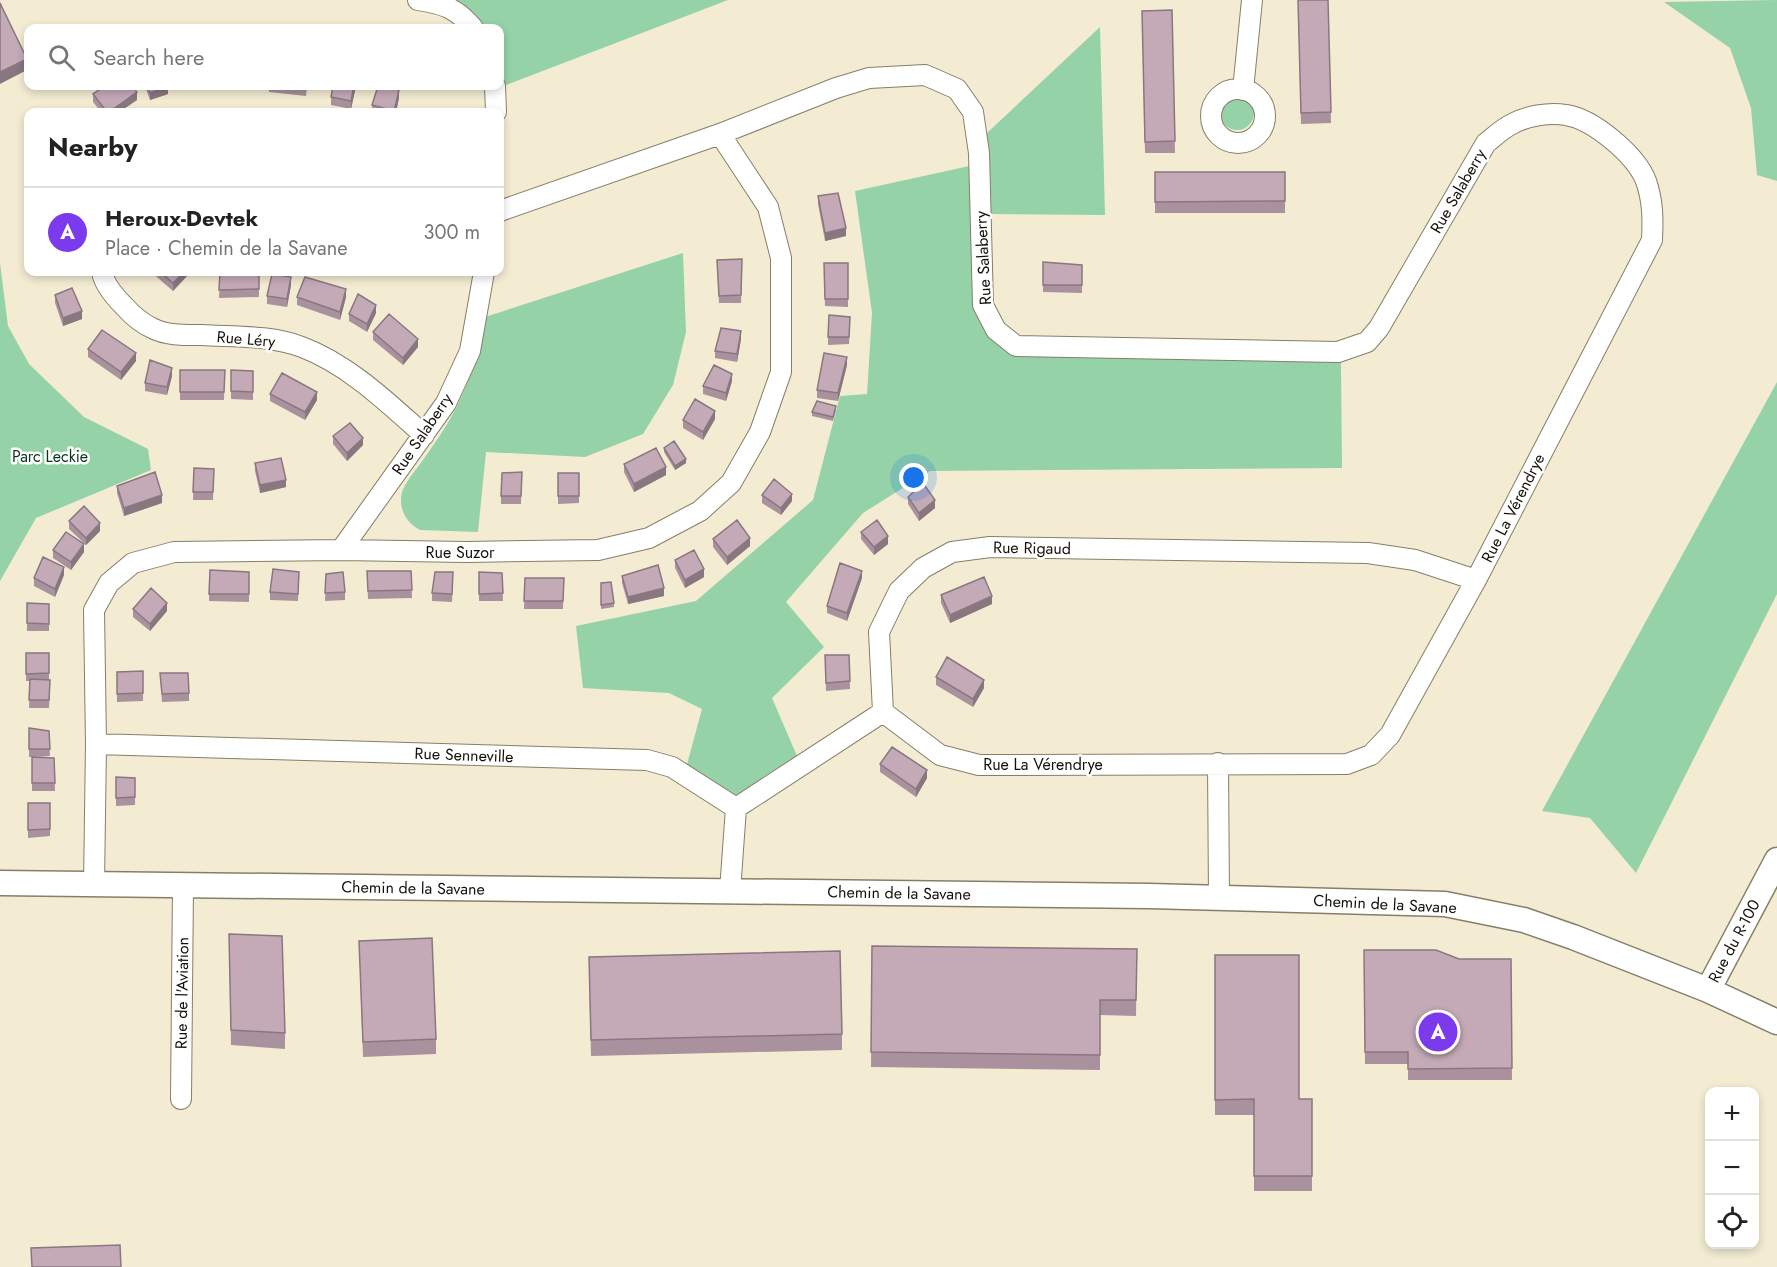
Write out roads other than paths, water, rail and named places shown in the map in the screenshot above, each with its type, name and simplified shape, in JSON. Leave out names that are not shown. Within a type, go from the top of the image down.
[{"type":"street","points":[[417,0],[438,3],[458,11],[469,24]]},
{"type":"street","points":[[1243,90],[1252,0]]},
{"type":"street","name":"Rue Salaberry","points":[[504,210],[720,134],[836,88],[869,78],[925,75],[957,89],[973,112],[979,153],[983,305],[996,330],[1016,346],[1338,352],[1367,342],[1379,328],[1486,143],[1512,124],[1538,116],[1566,115],[1593,125]]},
{"type":"street","points":[[495,90],[496,108]]},
{"type":"street","name":"Rue La Vérendrye","points":[[883,712],[940,755],[979,765],[1347,764],[1371,755],[1390,735],[1476,580],[1652,240],[1653,210],[1645,179],[1626,151],[1593,125]]},
{"type":"street","name":"Rue Suzor","points":[[94,885],[96,744],[94,610],[109,583],[134,563],[174,552],[598,550],[650,538],[700,511],[731,483],[760,432],[781,372],[781,258],[768,207],[720,134]]},
{"type":"street","name":"Rue Léry","points":[[103,276],[117,299],[134,316],[154,330],[178,334],[264,338],[301,347],[336,363],[381,397],[424,435]]},
{"type":"street","name":"Rue Salaberry","points":[[341,550],[446,403],[470,351],[483,276]]},
{"type":"street","name":"Rue Rigaud","points":[[883,712],[879,632],[899,591],[923,568],[952,552],[990,547],[1368,553],[1415,560],[1476,580]]},
{"type":"street","points":[[730,891],[736,808],[883,712]]},
{"type":"street","name":"Rue Senneville","points":[[96,744],[647,760],[672,766],[736,808]]},
{"type":"street","points":[[1218,763],[1219,898]]},
{"type":"street","name":"Rue du R-100","points":[[1708,990],[1777,860]]},
{"type":"street","name":"Chemin de la Savane","points":[[0,883],[1219,898],[1445,904],[1524,920],[1544,927],[1638,961],[1777,1022]]},
{"type":"street","name":"Rue de l'Aviation","points":[[181,1099],[183,886]]},
{"type":"place","name":"Heroux-Devtek","points":[[1438,1032]]},
{"type":"park label","name":"Parc Leckie","points":[[50,456]]}]
